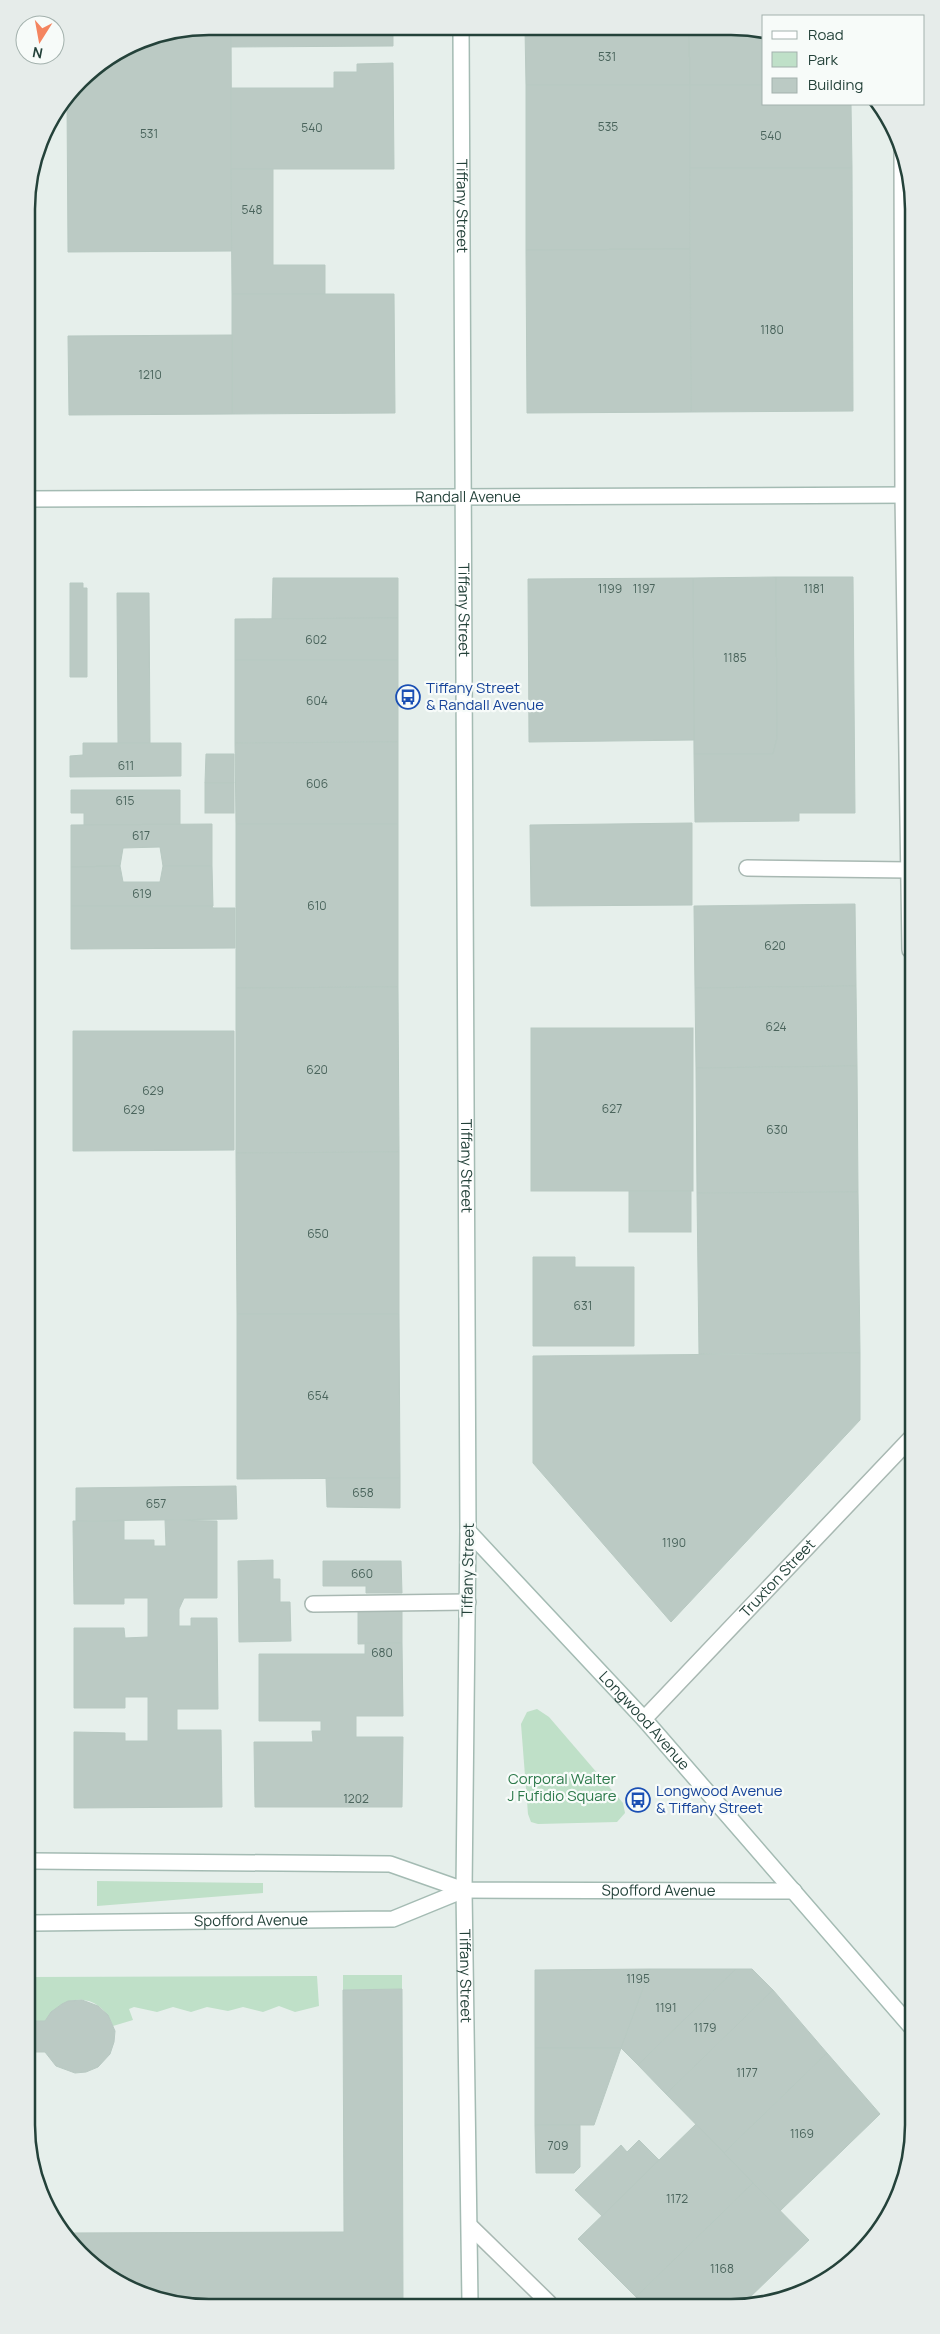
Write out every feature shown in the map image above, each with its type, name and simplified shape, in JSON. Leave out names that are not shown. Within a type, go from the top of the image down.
[{"type":"street","name":"Tiffany Street","points":[[461,35],[468,1531],[464,1890],[470,2299]]},
{"type":"street","points":[[902,179],[905,408]]},
{"type":"street","name":"Randall Avenue","points":[[35,499],[905,495]]},
{"type":"street","points":[[747,868],[905,870]]},
{"type":"street","name":"Truxton Street","points":[[644,1719],[905,1444]]},
{"type":"street","name":"Longwood Avenue","points":[[468,1531],[644,1719],[905,2020]]},
{"type":"street","points":[[313,1604],[468,1602]]},
{"type":"street","name":"Spofford Avenue","points":[[35,1860],[390,1864],[464,1890],[794,1891]]},
{"type":"street","name":"Spofford Avenue","points":[[35,1923],[392,1920],[464,1890]]},
{"type":"street","points":[[470,2226],[545,2299]]},
{"type":"green space","name":"Corporal Walter J Fufidio Square","points":[[537,1709],[549,1717],[623,1803],[625,1813],[617,1822],[538,1824],[531,1822],[528,1814],[521,1724],[527,1712]]},
{"type":"green space","points":[[97,1881],[263,1883],[263,1893],[97,1906]]},
{"type":"green space","points":[[343,1975],[402,1975],[402,1989],[343,1990]]},
{"type":"green space","points":[[317,1976],[319,2006],[295,2012],[279,2006],[263,2012],[243,2007],[228,2011],[207,2007],[191,2012],[173,2007],[157,2012],[134,2007],[129,2009],[133,2020],[113,2026],[100,2007],[91,2002],[81,2000],[71,2001],[62,2005],[53,2011],[45,2021],[35,2021],[35,1977]]},
{"type":"building","points":[[231,35],[232,251],[68,252],[67,109],[71,103],[94,78],[112,64],[153,44],[186,36]]},
{"type":"building","points":[[231,35],[393,35],[393,46],[231,47]]},
{"type":"building","points":[[525,35],[689,35],[690,85],[526,85]]},
{"type":"building","points":[[689,35],[762,37],[762,85],[690,85]]},
{"type":"building","points":[[393,63],[394,169],[231,169],[231,88],[334,88],[334,72],[357,72],[357,64]]},
{"type":"building","points":[[526,85],[690,85],[690,249],[526,250]]},
{"type":"building","points":[[690,85],[762,85],[762,105],[851,105],[852,168],[690,168]]},
{"type":"building","points":[[690,168],[852,168],[853,411],[691,412]]},
{"type":"building","points":[[231,169],[273,169],[273,265],[325,265],[325,294],[232,294]]},
{"type":"building","points":[[690,249],[691,412],[527,413],[526,250]]},
{"type":"building","points":[[232,294],[394,294],[395,413],[232,414]]},
{"type":"building","points":[[232,335],[232,414],[69,415],[68,336]]},
{"type":"building","points":[[776,577],[777,738],[773,754],[694,754],[693,578]]},
{"type":"building","points":[[776,577],[853,577],[855,813],[799,813],[799,821],[695,822],[694,754],[773,754],[777,738]]},
{"type":"building","points":[[273,578],[398,578],[398,618],[272,619]]},
{"type":"building","points":[[693,578],[694,740],[529,742],[528,579]]},
{"type":"building","points":[[70,583],[83,583],[83,588],[87,588],[87,677],[70,677]]},
{"type":"building","points":[[117,593],[149,593],[150,743],[118,743]]},
{"type":"building","points":[[398,618],[398,660],[235,660],[235,619]]},
{"type":"building","points":[[235,660],[398,660],[398,742],[235,743]]},
{"type":"building","points":[[398,742],[398,824],[236,824],[235,743]]},
{"type":"building","points":[[83,743],[181,743],[181,776],[70,777],[70,756],[83,755]]},
{"type":"building","points":[[206,754],[234,754],[234,783],[205,783]]},
{"type":"building","points":[[205,783],[234,783],[234,813],[205,813]]},
{"type":"building","points":[[71,790],[180,790],[180,825],[84,825],[84,813],[71,813]]},
{"type":"building","points":[[692,823],[692,905],[531,906],[530,825]]},
{"type":"building","points":[[212,824],[212,866],[163,866],[160,847],[123,848],[120,866],[71,867],[71,825]]},
{"type":"building","points":[[236,824],[398,824],[398,987],[236,988]]},
{"type":"building","points":[[120,866],[123,882],[160,882],[163,866],[212,866],[213,906],[71,906],[71,867]]},
{"type":"building","points":[[855,904],[856,986],[695,988],[694,906]]},
{"type":"building","points":[[71,906],[212,906],[213,908],[235,908],[235,948],[71,949]]},
{"type":"building","points":[[856,986],[857,1066],[696,1068],[695,988]]},
{"type":"building","points":[[398,987],[399,1152],[236,1153],[236,988]]},
{"type":"building","points":[[531,1028],[693,1028],[693,1191],[531,1191]]},
{"type":"building","points":[[73,1031],[234,1031],[234,1150],[73,1151]]},
{"type":"building","points":[[857,1066],[858,1192],[697,1193],[696,1068]]},
{"type":"building","points":[[399,1152],[399,1314],[237,1314],[236,1153]]},
{"type":"building","points":[[629,1191],[691,1191],[691,1232],[629,1232]]},
{"type":"building","points":[[858,1192],[860,1353],[699,1354],[697,1193]]},
{"type":"building","points":[[533,1257],[575,1257],[575,1267],[634,1267],[634,1346],[533,1346]]},
{"type":"building","points":[[237,1314],[399,1314],[400,1478],[237,1479]]},
{"type":"building","points":[[860,1353],[860,1420],[671,1622],[533,1463],[533,1356]]},
{"type":"building","points":[[326,1478],[400,1478],[400,1508],[327,1507]]},
{"type":"building","points":[[236,1486],[237,1519],[76,1521],[76,1488]]},
{"type":"building","points":[[165,1520],[217,1521],[217,1598],[184,1598],[179,1609],[179,1626],[191,1626],[191,1618],[217,1618],[218,1709],[177,1709],[177,1730],[221,1730],[222,1807],[74,1808],[74,1732],[125,1733],[125,1741],[148,1741],[148,1697],[125,1697],[125,1708],[74,1708],[74,1628],[124,1628],[125,1638],[148,1637],[148,1598],[124,1598],[124,1604],[74,1604],[73,1521],[124,1521],[124,1540],[154,1540],[154,1546],[166,1546]]},
{"type":"building","points":[[273,1560],[273,1579],[280,1579],[280,1602],[290,1602],[291,1641],[239,1642],[238,1561]]},
{"type":"building","points":[[323,1561],[401,1561],[402,1593],[366,1593],[366,1586],[323,1586]]},
{"type":"building","points":[[358,1611],[402,1611],[402,1643],[358,1644]]},
{"type":"building","points":[[365,1643],[402,1643],[403,1716],[356,1716],[356,1737],[403,1737],[402,1807],[255,1807],[254,1742],[313,1742],[312,1731],[321,1731],[321,1721],[259,1721],[259,1654],[365,1654]]},
{"type":"building","points":[[650,1969],[736,1969],[638,2065],[621,2048]]},
{"type":"building","points":[[650,1969],[621,2048],[535,2048],[535,1970]]},
{"type":"building","points":[[736,1969],[752,1969],[773,1990],[666,2094],[638,2065]]},
{"type":"building","points":[[402,1989],[403,2299],[186,2298],[153,2290],[132,2281],[112,2270],[94,2256],[73,2233],[344,2232],[343,1990]]},
{"type":"building","points":[[773,1990],[827,2053],[724,2153],[666,2094]]},
{"type":"building","points":[[82,2000],[98,2006],[108,2015],[115,2031],[110,2054],[98,2067],[86,2072],[75,2073],[56,2066],[45,2052],[35,2052],[35,2021],[45,2021],[51,2012],[68,2001]]},
{"type":"building","points":[[535,2048],[621,2048],[594,2125],[535,2125]]},
{"type":"building","points":[[827,2053],[880,2114],[780,2211],[724,2153]]},
{"type":"building","points":[[696,2124],[753,2183],[636,2297],[578,2239]]},
{"type":"building","points":[[535,2125],[580,2125],[580,2167],[574,2173],[536,2173]]},
{"type":"building","points":[[639,2140],[659,2160],[602,2216],[575,2190],[621,2145],[627,2152]]},
{"type":"building","points":[[753,2183],[809,2240],[749,2298],[638,2299],[636,2297]]},
{"type":"place","name":"Tiffany Street & Randall Avenue","points":[[408,697]]},
{"type":"place","name":"Longwood Avenue & Tiffany Street","points":[[638,1800]]}]
